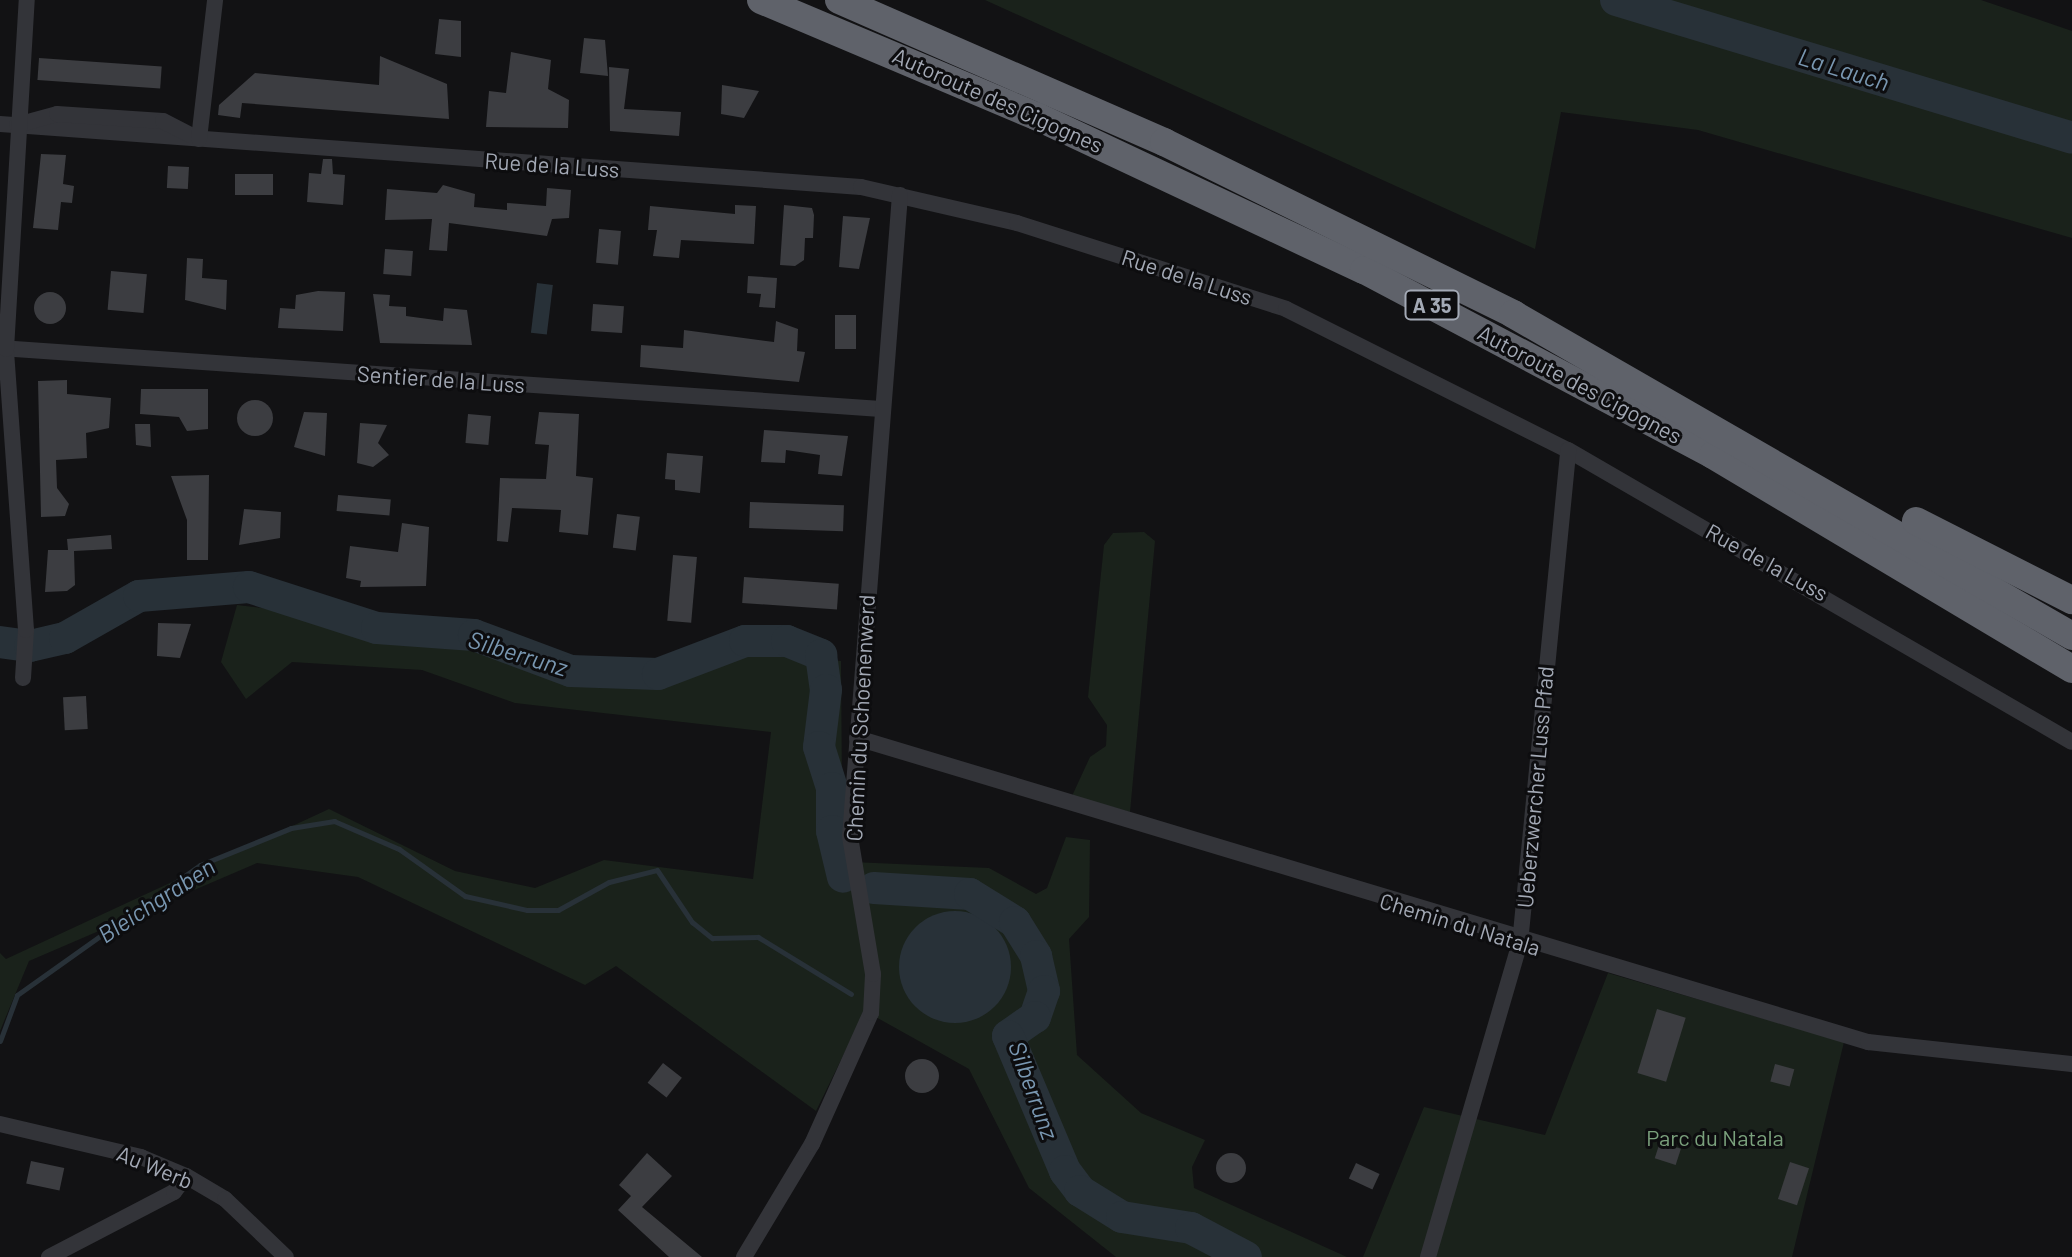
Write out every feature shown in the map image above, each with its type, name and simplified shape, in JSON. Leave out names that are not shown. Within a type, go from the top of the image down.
[{"type":"highway","name":"Autoroute des Cigognes","points":[[761,0],[1036,116],[1377,277],[1713,455],[2072,669]]},
{"type":"highway","name":"Autoroute des Cigognes","points":[[839,0],[1373,243],[1854,504],[2072,636]]},
{"type":"highway","points":[[1854,504],[1901,513],[2072,600]]},
{"type":"street","points":[[24,672],[26,630],[3,349],[8,125],[27,0]]},
{"type":"street","points":[[199,139],[215,0]]},
{"type":"street","name":"Rue de la Luss","points":[[8,125],[900,195],[1017,223],[1286,309],[1568,450],[2072,742]]},
{"type":"street","name":"Chemin du Schoenenwerd","points":[[744,1257],[812,1144],[871,1013],[873,974],[850,836],[900,195]]},
{"type":"street","name":"Sentier de la Luss","points":[[3,349],[881,409]]},
{"type":"street","name":"Ueberzwercher Luss Pfad","points":[[1428,1257],[1520,943],[1568,450]]},
{"type":"street","name":"Chemin du Natala","points":[[857,738],[1520,943],[1868,1042],[2072,1064]]},
{"type":"street","name":"Au Werb","points":[[0,1124],[141,1157],[186,1176],[225,1199],[286,1257]]},
{"type":"street","points":[[49,1257],[174,1192],[186,1176]]},
{"type":"green space","points":[[985,0],[1981,0],[2072,31],[2072,238],[1698,130],[1561,112],[1535,249]]},
{"type":"green space","points":[[1144,532],[1155,541],[1130,812],[1072,796],[1090,757],[1106,746],[1107,725],[1088,697],[1104,545],[1113,533]]},
{"type":"green space","points":[[237,605],[477,634],[626,685],[718,648],[841,661],[842,789],[852,862],[989,868],[1036,894],[1047,888],[1066,837],[1090,840],[1089,917],[1069,939],[1077,1055],[1141,1113],[1205,1140],[1192,1167],[1194,1188],[1347,1257],[1116,1257],[1029,1188],[969,1069],[865,1011],[816,1111],[616,966],[585,985],[358,877],[257,863],[29,961],[0,1031],[0,953],[6,959],[329,809],[455,871],[535,888],[604,860],[753,879],[771,732],[515,703],[422,670],[292,662],[246,699],[221,662]]},
{"type":"green space","name":"Parc du Natala","points":[[1608,973],[1844,1042],[1792,1257],[1363,1257],[1424,1107],[1545,1135]]},
{"type":"shaded area","points":[[537,283],[553,285],[547,335],[531,333]]},
{"type":"shaded area","points":[[955,911],[976,915],[994,928],[1007,946],[1011,967],[1007,988],[994,1006],[976,1019],[955,1023],[934,1019],[916,1006],[903,988],[899,967],[903,946],[916,928],[934,915]]},
{"type":"building","points":[[439,19],[461,21],[461,57],[435,54]]},
{"type":"building","points":[[584,38],[605,40],[608,76],[580,73]]},
{"type":"building","points":[[511,52],[551,60],[548,89],[569,100],[568,128],[486,127],[489,91],[506,93]]},
{"type":"building","points":[[380,56],[447,84],[449,119],[242,103],[240,118],[218,115],[219,105],[255,73],[379,85]]},
{"type":"building","points":[[39,58],[162,67],[160,89],[37,80]]},
{"type":"building","points":[[609,67],[629,69],[624,109],[681,112],[679,136],[610,131]]},
{"type":"building","points":[[722,85],[759,91],[744,118],[721,114]]},
{"type":"building","points":[[41,154],[66,155],[63,184],[74,186],[72,203],[61,202],[58,230],[33,228]]},
{"type":"building","points":[[323,159],[332,159],[333,174],[345,175],[343,205],[307,202],[309,173],[321,174]]},
{"type":"building","points":[[168,166],[189,167],[188,189],[167,188]]},
{"type":"building","points":[[235,174],[273,174],[273,195],[235,195]]},
{"type":"building","points":[[443,185],[475,194],[474,207],[507,210],[507,203],[546,206],[547,188],[571,190],[569,218],[552,219],[547,236],[449,223],[447,251],[429,250],[432,219],[385,220],[387,189],[437,193]]},
{"type":"building","points":[[735,205],[756,206],[754,244],[681,240],[679,258],[653,256],[657,230],[648,230],[650,206],[735,214]]},
{"type":"building","points":[[784,205],[812,208],[814,215],[813,238],[805,238],[804,260],[795,266],[780,265]]},
{"type":"building","points":[[843,216],[870,218],[859,269],[839,267]]},
{"type":"building","points":[[599,229],[621,231],[618,265],[596,263]]},
{"type":"building","points":[[385,249],[413,251],[411,276],[383,274]]},
{"type":"building","points":[[187,258],[203,259],[202,278],[227,280],[226,310],[185,300]]},
{"type":"building","points":[[111,271],[147,274],[143,313],[108,310]]},
{"type":"building","points":[[748,276],[777,278],[775,308],[759,307],[761,294],[747,293]]},
{"type":"building","points":[[318,291],[345,292],[343,331],[278,328],[280,308],[295,309],[296,295]]},
{"type":"building","points":[[50,292],[61,297],[66,308],[61,319],[50,324],[39,319],[34,308],[39,297]]},
{"type":"building","points":[[373,294],[390,295],[389,306],[406,307],[406,316],[443,321],[444,308],[467,310],[472,345],[380,343]]},
{"type":"building","points":[[593,304],[624,306],[622,333],[591,331]]},
{"type":"building","points":[[835,315],[856,315],[856,349],[835,349]]},
{"type":"building","points":[[776,321],[798,329],[797,351],[805,352],[799,382],[640,367],[641,345],[683,348],[684,330],[774,342]]},
{"type":"building","points":[[67,380],[67,394],[111,398],[109,428],[86,433],[87,458],[56,460],[57,488],[69,504],[65,516],[41,517],[38,381]]},
{"type":"building","points":[[141,389],[208,389],[208,429],[187,431],[179,417],[140,414]]},
{"type":"building","points":[[255,400],[268,405],[273,418],[268,431],[255,436],[242,431],[237,418],[242,405]]},
{"type":"building","points":[[304,412],[327,413],[325,456],[294,447]]},
{"type":"building","points":[[539,412],[579,414],[576,476],[593,478],[588,535],[559,532],[561,510],[512,508],[508,542],[497,541],[500,478],[546,479],[549,445],[535,444]]},
{"type":"building","points":[[468,414],[491,416],[488,445],[465,443]]},
{"type":"building","points":[[360,423],[387,425],[378,443],[389,455],[373,467],[357,463]]},
{"type":"building","points":[[135,424],[150,424],[151,447],[136,445]]},
{"type":"building","points":[[764,430],[848,436],[842,476],[818,474],[820,455],[786,450],[785,463],[761,462]]},
{"type":"building","points":[[667,453],[703,456],[700,493],[675,490],[675,480],[665,479]]},
{"type":"building","points":[[209,475],[208,560],[187,560],[187,520],[171,476]]},
{"type":"building","points":[[338,495],[391,500],[389,516],[337,511]]},
{"type":"building","points":[[750,502],[844,505],[843,531],[749,528]]},
{"type":"building","points":[[244,509],[281,512],[280,538],[239,545]]},
{"type":"building","points":[[617,514],[640,517],[636,551],[613,548]]},
{"type":"building","points":[[402,523],[429,527],[426,586],[360,587],[361,581],[346,578],[350,546],[398,552]]},
{"type":"building","points":[[111,535],[112,549],[74,551],[75,585],[67,591],[45,592],[48,550],[68,550],[67,539]]},
{"type":"building","points":[[673,555],[697,557],[691,623],[667,621]]},
{"type":"building","points":[[744,577],[839,584],[837,610],[742,603]]},
{"type":"building","points":[[158,623],[191,624],[180,658],[157,656]]},
{"type":"building","points":[[86,696],[88,729],[65,730],[63,697]]},
{"type":"building","points":[[1657,1009],[1686,1018],[1666,1082],[1637,1073]]},
{"type":"building","points":[[922,1059],[934,1064],[939,1076],[934,1088],[922,1093],[910,1088],[905,1076],[910,1064]]},
{"type":"building","points":[[663,1063],[682,1078],[667,1097],[648,1083]]},
{"type":"building","points":[[1775,1064],[1794,1069],[1790,1087],[1770,1081]]},
{"type":"building","points":[[1660,1142],[1681,1149],[1676,1165],[1655,1158]]},
{"type":"building","points":[[647,1153],[672,1176],[642,1207],[702,1257],[669,1257],[618,1210],[631,1196],[619,1185]]},
{"type":"building","points":[[1231,1153],[1237,1154],[1245,1162],[1245,1174],[1237,1182],[1231,1183],[1225,1182],[1217,1174],[1216,1168],[1217,1162],[1225,1154]]},
{"type":"building","points":[[31,1161],[64,1168],[59,1191],[26,1183]]},
{"type":"building","points":[[1790,1162],[1809,1168],[1797,1205],[1778,1199]]},
{"type":"building","points":[[1356,1163],[1380,1174],[1372,1189],[1349,1178]]},
{"type":"waterway","name":"La Lauch","points":[[1616,0],[2072,138]]},
{"type":"waterway","name":"Silberrunz","points":[[0,642],[30,646],[65,638],[139,596],[249,587],[377,628],[474,635],[571,671],[658,674],[745,641],[787,641],[821,655],[826,690],[819,747],[832,788],[832,831],[843,877]]},
{"type":"waterway","name":"Bleichgraben","points":[[0,1041],[17,995],[200,865],[291,828],[334,821],[399,849],[465,896],[527,910],[558,910],[609,882],[657,870],[692,922],[712,938],[758,937],[851,994]]},
{"type":"waterway","name":"Silberrunz","points":[[874,888],[970,894],[1015,922],[1036,956],[1044,991],[1035,1017],[1008,1036],[1065,1171],[1080,1191],[1122,1217],[1191,1228],[1246,1257]]}]
